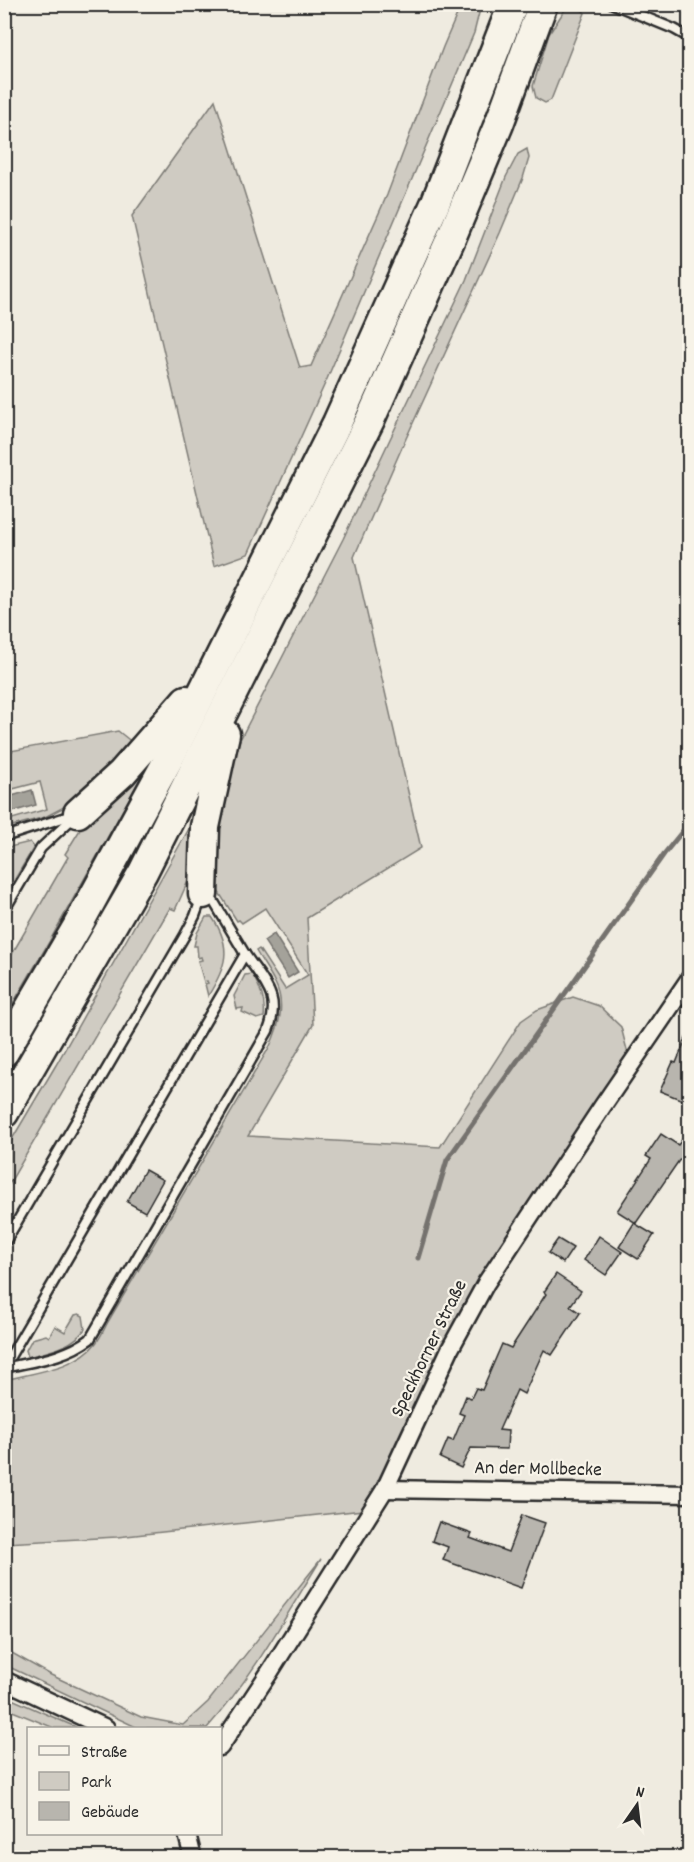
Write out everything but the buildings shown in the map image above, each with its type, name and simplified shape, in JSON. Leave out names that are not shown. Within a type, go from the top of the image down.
[{"type":"highway","points":[[4,1052],[77,927],[173,752],[337,423],[435,204],[513,4]]},
{"type":"highway","points":[[4,1113],[143,872],[384,388],[500,124],[543,4]]},
{"type":"highway","points":[[78,813],[122,773],[163,729],[220,659]]},
{"type":"highway","points":[[203,894],[205,827],[235,691]]},
{"type":"street","name":"Speckhorner Straße","points":[[222,1744],[386,1489],[450,1349],[486,1283],[690,978]]},
{"type":"street","name":"An der Mollbecke","points":[[386,1489],[690,1494]]},
{"type":"street","points":[[4,1680],[104,1727]]},
{"type":"street","points":[[188,1835],[193,1857]]},
{"type":"lane","points":[[613,4],[690,38]]},
{"type":"lane","points":[[4,837],[78,813]]},
{"type":"lane","points":[[4,911],[41,848],[78,813]]},
{"type":"lane","points":[[4,1244],[195,916],[203,894],[214,902],[273,996],[274,1017],[90,1339],[80,1347],[64,1354],[4,1367]]},
{"type":"lane","points":[[4,1367],[245,954]]},
{"type":"green space","points":[[461,5],[481,5],[474,33],[327,379],[248,554],[214,566],[132,216],[215,100],[300,368],[311,366],[387,195]]},
{"type":"green space","points":[[568,5],[577,5],[585,13],[551,100],[545,103],[536,98],[533,86],[549,34]]},
{"type":"green space","points":[[527,149],[529,158],[523,178],[500,233],[354,557],[421,848],[307,918],[313,1025],[248,1136],[440,1147],[521,1021],[537,1010],[573,997],[599,1006],[621,1027],[628,1054],[363,1510],[117,1537],[5,1543],[5,1380],[66,1364],[88,1352],[96,1343],[270,1046],[280,1015],[280,999],[273,979],[256,951],[259,949],[285,989],[308,975],[265,908],[242,923],[237,921],[218,891],[213,872],[225,769],[343,539],[466,280],[506,177],[518,154]]},
{"type":"green space","points":[[118,731],[133,743],[80,797],[45,817],[5,828],[5,821],[47,809],[40,782],[5,791],[5,752]]},
{"type":"green space","points":[[150,761],[5,1017],[5,966],[68,857],[65,854],[91,812]]},
{"type":"green space","points":[[195,818],[193,865],[175,910],[170,908],[5,1191],[5,1151]]},
{"type":"green space","points":[[30,842],[34,847],[5,896],[5,848]]},
{"type":"green space","points":[[206,917],[212,917],[219,928],[225,948],[223,966],[208,996],[205,984],[208,983],[204,982],[198,961],[202,960],[201,957],[198,958],[197,946],[194,946],[197,933]]},
{"type":"green space","points":[[252,974],[260,989],[264,1005],[264,1017],[257,1019],[242,1012],[243,1008],[237,1009],[234,996],[245,975]]},
{"type":"green space","points":[[75,1315],[83,1316],[85,1329],[73,1341],[52,1351],[28,1357],[26,1350],[32,1339],[46,1335],[49,1337],[55,1326],[65,1332]]},
{"type":"green space","points":[[321,1559],[254,1668],[208,1727],[136,1727],[5,1665],[5,1649],[51,1675],[141,1717],[183,1725],[208,1702]]},
{"type":"green space","points":[[4,1696],[76,1727],[52,1727],[5,1708]]},
{"type":"shaded area","points":[[32,790],[36,805],[5,814],[5,798]]},
{"type":"shaded area","points":[[274,934],[298,972],[288,978],[264,941]]},
{"type":"waterway","points":[[418,1258],[447,1160],[664,854],[690,822]]}]
